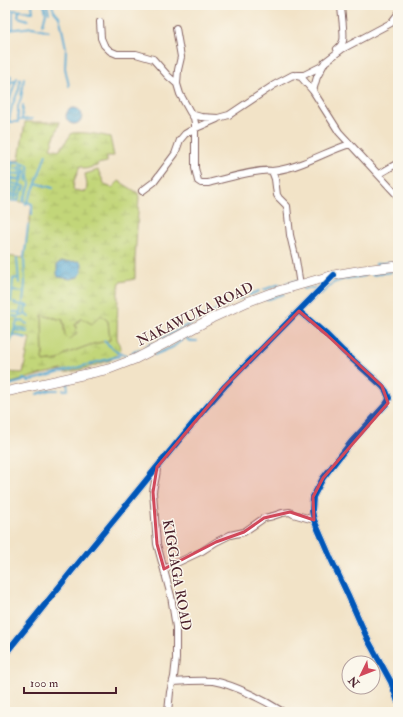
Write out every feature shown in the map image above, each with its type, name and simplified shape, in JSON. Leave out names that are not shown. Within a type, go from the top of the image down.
[{"type":"main road","name":"NAKAWUKA ROAD","points":[[5,392],[109,369],[135,359],[231,309],[271,293],[334,275],[398,266]]},
{"type":"street","points":[[142,191],[154,182],[175,154],[180,140],[185,134],[218,118],[228,115],[292,75],[304,75],[321,67],[343,41],[344,35],[341,5]]},
{"type":"street","points":[[313,91],[317,77],[325,62],[342,48],[391,22],[398,14]]},
{"type":"street","points":[[100,22],[104,45],[110,51],[117,54],[136,54],[153,59],[177,84]]},
{"type":"street","points":[[176,28],[181,57],[177,84],[180,94],[194,118],[195,168],[198,181],[201,183],[208,183],[255,172],[282,170],[302,164],[350,144]]},
{"type":"street","points":[[292,75],[301,77],[313,91],[339,132],[398,196]]},
{"type":"street","points":[[190,112],[201,117],[218,118]]},
{"type":"street","points":[[379,174],[398,163]]},
{"type":"street","points":[[272,171],[275,179],[277,195],[286,206],[300,285]]},
{"type":"street","points":[[5,654],[225,386],[334,275]]},
{"type":"street","points":[[299,311],[374,378],[386,391],[389,398],[386,404],[352,442],[323,478],[313,496],[312,511],[314,520],[368,640],[390,682],[398,702]]},
{"type":"street","name":"KIGGAGA ROAD","points":[[157,467],[153,492],[157,544],[171,596],[176,627],[176,659],[173,682],[169,697],[168,712]]},
{"type":"street","points":[[164,568],[202,551],[230,535],[244,532],[264,518],[290,512],[314,520]]},
{"type":"street","points":[[173,682],[213,681],[267,701],[283,712]]},
{"type":"highlighted area","points":[[299,311],[382,386],[388,403],[323,478],[313,497],[314,520],[290,512],[264,518],[244,532],[216,542],[164,569],[157,544],[153,492],[157,467],[225,386]]},
{"type":"green space","points":[[25,122],[60,122],[50,148],[60,150],[72,133],[110,137],[114,156],[107,156],[107,162],[97,164],[97,166],[85,169],[80,166],[74,181],[73,190],[86,192],[87,185],[85,174],[98,170],[105,185],[112,188],[119,181],[138,193],[135,279],[120,282],[118,291],[117,338],[121,350],[111,360],[87,368],[65,373],[62,370],[42,374],[5,385],[5,372],[23,373],[30,338],[13,335],[5,362],[5,256],[24,258],[32,204],[5,199],[5,161],[19,160]],"holes":[[[42,315],[63,320],[65,336],[69,340],[77,333],[75,325],[81,318],[92,324],[101,315],[108,321],[110,340],[65,354],[59,360],[43,362]]]},
{"type":"green space","points":[[5,229],[6,251],[5,256]]},
{"type":"green space","points":[[42,315],[63,320],[65,336],[77,329],[75,325],[82,318],[92,324],[101,315],[108,321],[110,340],[65,354],[59,360],[43,362]]},
{"type":"water","points":[[74,108],[81,113],[82,116],[77,123],[74,124],[67,119],[66,116],[71,109]]},
{"type":"water","points":[[80,261],[82,263],[82,272],[78,277],[70,279],[58,277],[57,264],[61,262]]},
{"type":"waterway","points":[[5,8],[33,12],[32,5]]},
{"type":"waterway","points":[[43,24],[46,13],[44,5]]},
{"type":"waterway","points":[[47,5],[49,13]]},
{"type":"waterway","points":[[52,5],[61,24],[66,48],[65,68],[69,86]]},
{"type":"waterway","points":[[13,10],[13,29]]},
{"type":"waterway","points":[[19,11],[18,17],[28,20]]},
{"type":"waterway","points":[[5,14],[7,22],[5,22]]},
{"type":"waterway","points":[[7,22],[8,35]]},
{"type":"waterway","points":[[8,30],[33,27],[49,31]]},
{"type":"waterway","points":[[5,75],[11,76],[10,80],[5,81]]},
{"type":"waterway","points":[[6,119],[9,103],[17,78]]},
{"type":"waterway","points":[[18,120],[18,106],[21,98],[24,78]]},
{"type":"waterway","points":[[9,119],[12,106],[19,89],[20,79]]},
{"type":"waterway","points":[[5,100],[11,82],[15,81]]},
{"type":"waterway","points":[[22,119],[23,105]]},
{"type":"waterway","points":[[9,119],[10,122],[32,119]]},
{"type":"waterway","points":[[5,150],[9,127]]},
{"type":"waterway","points":[[6,143],[9,145],[9,160],[12,162],[21,162],[20,185],[25,187],[24,190],[22,189],[18,201],[6,200]]},
{"type":"waterway","points":[[21,162],[28,165],[30,185],[23,201],[26,204],[35,186],[46,154]]},
{"type":"waterway","points":[[11,183],[12,162]]},
{"type":"waterway","points":[[24,163],[23,174],[25,171],[27,181]]},
{"type":"waterway","points":[[5,166],[12,167]]},
{"type":"waterway","points":[[12,169],[21,168]]},
{"type":"waterway","points":[[5,171],[11,171]]},
{"type":"waterway","points":[[5,173],[21,174]]},
{"type":"waterway","points":[[5,173],[5,183]]},
{"type":"waterway","points":[[23,174],[23,181]]},
{"type":"waterway","points":[[6,179],[20,179]]},
{"type":"waterway","points":[[5,200],[11,183],[20,185],[15,199]]},
{"type":"waterway","points":[[36,183],[53,188]]},
{"type":"waterway","points":[[10,187],[19,188]]},
{"type":"waterway","points":[[5,190],[18,191]]},
{"type":"waterway","points":[[5,192],[8,194],[17,194]]},
{"type":"waterway","points":[[5,196],[16,197]]},
{"type":"waterway","points":[[27,202],[32,204],[32,215]]},
{"type":"waterway","points":[[5,362],[23,303],[25,284],[24,258],[28,225]]},
{"type":"waterway","points":[[5,229],[5,256]]},
{"type":"waterway","points":[[17,258],[19,283]]},
{"type":"waterway","points":[[376,264],[391,262]]},
{"type":"waterway","points":[[372,275],[391,272]]},
{"type":"waterway","points":[[321,294],[333,283],[344,279],[365,276]]},
{"type":"waterway","points":[[11,302],[13,279],[18,278]]},
{"type":"waterway","points":[[286,283],[297,281]]},
{"type":"waterway","points":[[263,290],[280,284]]},
{"type":"waterway","points":[[303,289],[315,288]]},
{"type":"waterway","points":[[12,291],[24,292]]},
{"type":"waterway","points":[[249,295],[259,291]]},
{"type":"waterway","points":[[266,300],[284,294]]},
{"type":"waterway","points":[[236,300],[243,297]]},
{"type":"waterway","points":[[14,303],[28,306]]},
{"type":"waterway","points":[[159,340],[230,303]]},
{"type":"waterway","points":[[25,314],[26,305]]},
{"type":"waterway","points":[[13,312],[20,313]]},
{"type":"waterway","points":[[19,315],[25,314],[29,317]]},
{"type":"waterway","points":[[13,316],[19,317]]},
{"type":"waterway","points":[[17,322],[23,321],[27,324]]},
{"type":"waterway","points":[[15,327],[27,329]]},
{"type":"waterway","points":[[15,330],[27,332]]},
{"type":"waterway","points":[[13,335],[27,338]]},
{"type":"waterway","points":[[188,336],[186,337],[187,339],[197,341]]},
{"type":"waterway","points":[[154,355],[173,347],[182,340]]},
{"type":"waterway","points":[[104,341],[118,353],[126,355]]},
{"type":"waterway","points":[[145,347],[153,343]]},
{"type":"waterway","points":[[132,353],[139,349]]},
{"type":"waterway","points":[[23,379],[29,381],[119,356]]},
{"type":"waterway","points":[[5,386],[23,381]]},
{"type":"waterway","points":[[63,390],[68,389],[67,384],[69,382]]},
{"type":"waterway","points":[[37,394],[50,390],[58,390]]},
{"type":"cycle path","points":[[5,654],[203,411],[225,386],[334,275]]},
{"type":"cycle path","points":[[299,311],[382,386],[389,398],[386,404],[351,442],[323,478],[313,497],[312,511],[314,520],[331,559],[368,640],[391,682],[398,702]]}]
